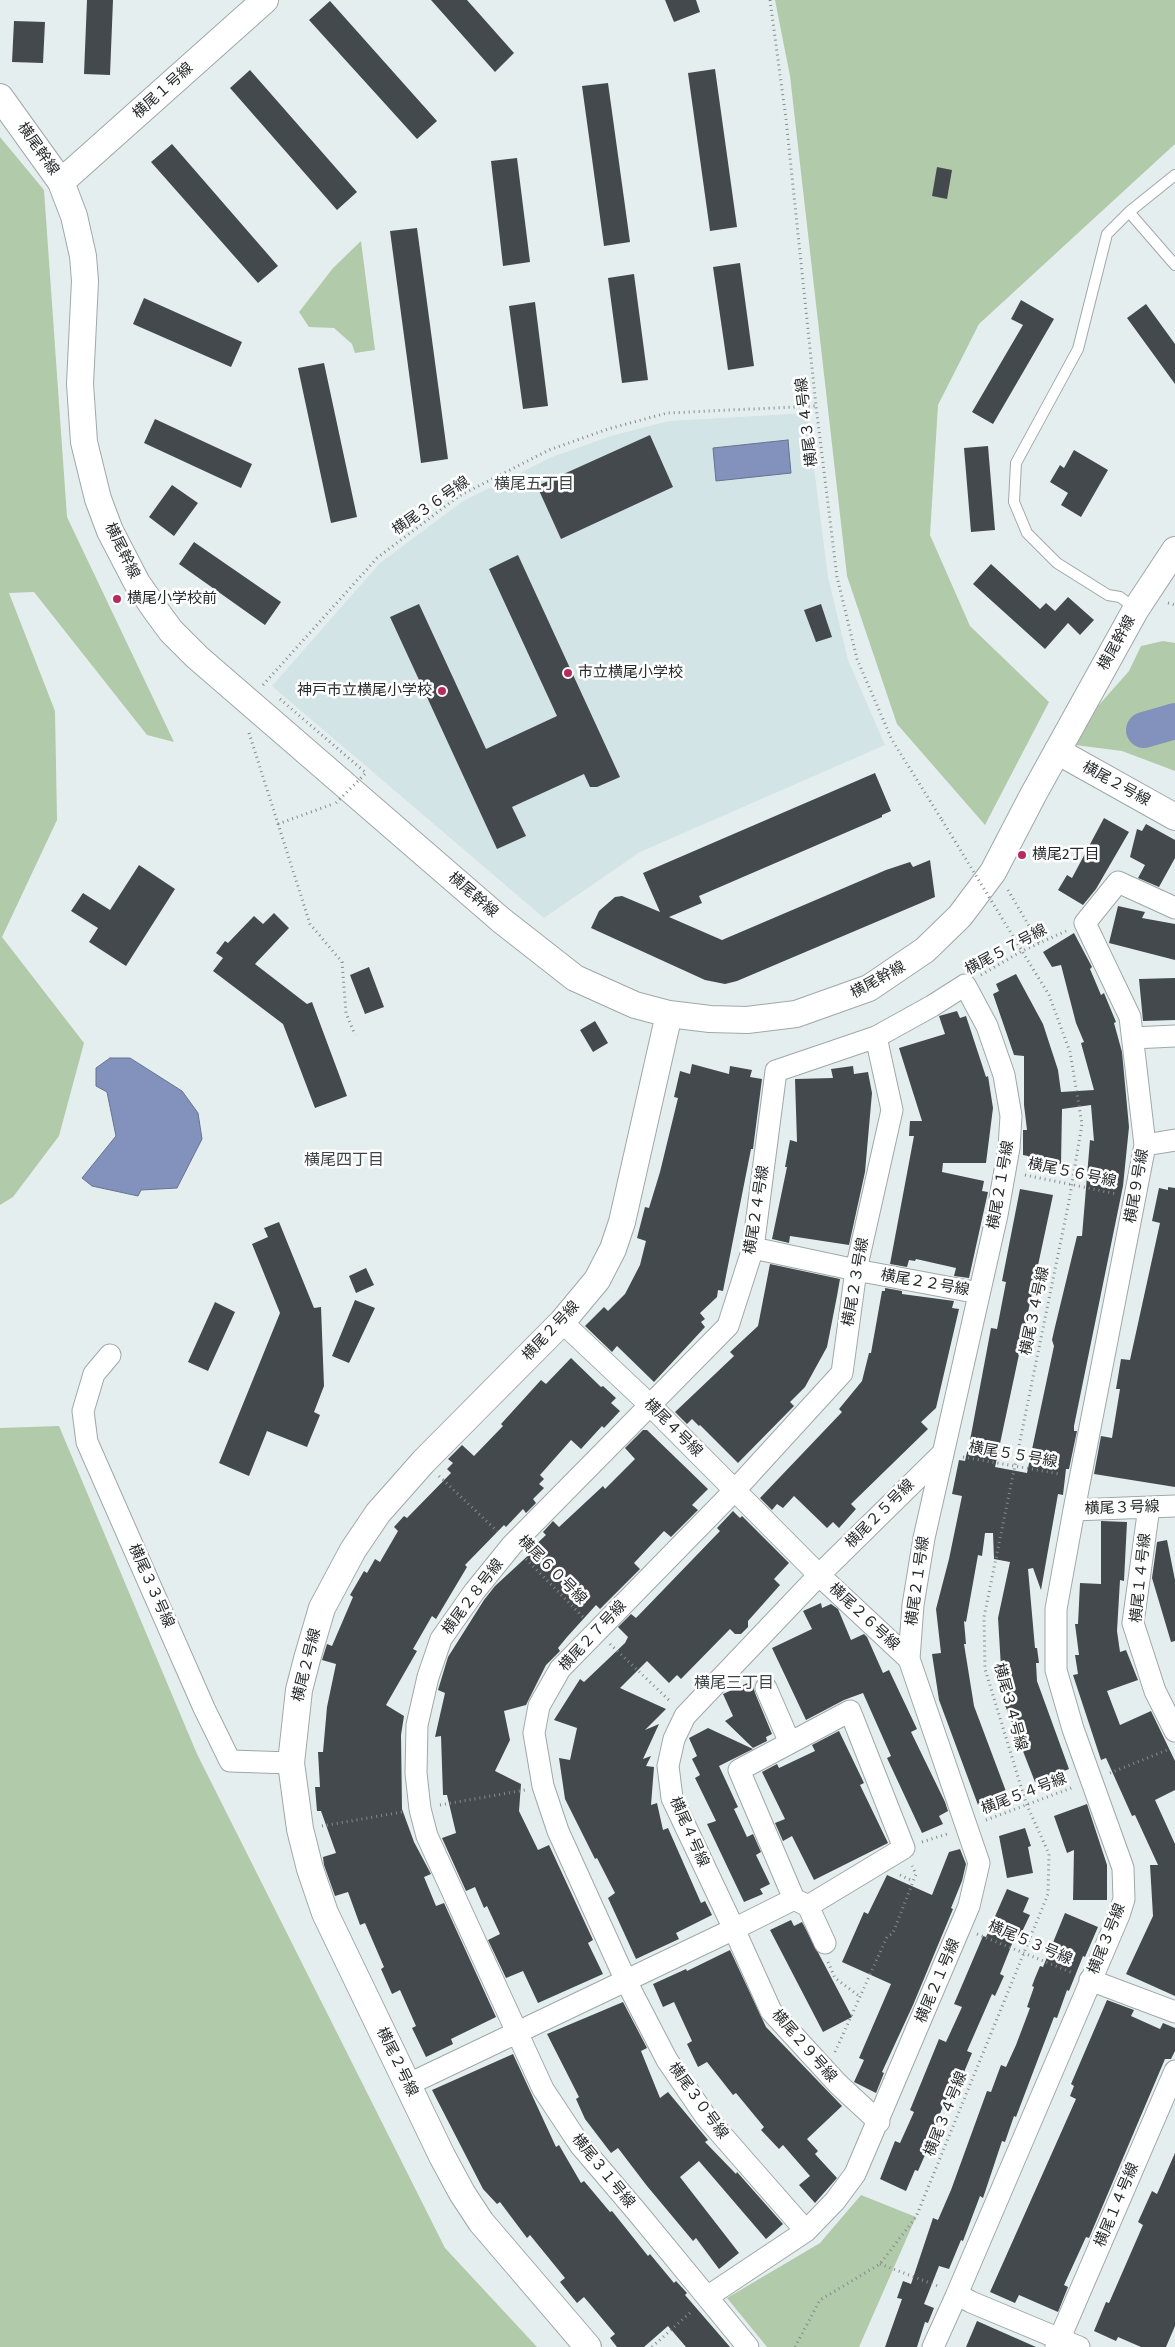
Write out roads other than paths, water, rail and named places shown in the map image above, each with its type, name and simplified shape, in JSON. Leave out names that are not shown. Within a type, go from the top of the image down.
[{"type":"street","name":"横尾１号線","points":[[61,182],[265,0]]},
{"type":"street","name":"横尾幹線","points":[[0,97],[61,182],[74,216],[83,256],[84,300],[80,384],[84,442],[90,471],[98,499],[121,554],[157,612],[197,657],[545,955],[589,986],[635,1005],[668,1014],[703,1019],[747,1020],[796,1014],[869,988],[916,958],[948,929],[993,872],[1057,751],[1136,609],[1175,550]]},
{"type":"street","name":"横尾２号線","points":[[1057,751],[1175,817]]},
{"type":"street","name":"横尾９号線","points":[[1074,1510],[1145,1145],[1130,1017],[1085,923],[1118,882],[1175,908]]},
{"type":"street","name":"横尾２１号線","points":[[707,2297],[806,2231],[835,2201],[854,2174],[879,2122],[961,1927],[969,1906],[979,1863],[909,1659],[913,1605],[924,1538],[1005,1171],[1011,1116],[1004,1075],[986,1026],[965,985],[876,1037]]},
{"type":"street","name":"横尾２号線","points":[[588,2347],[481,2222],[462,2193],[324,1913],[315,1888],[300,1830],[290,1763],[299,1690],[322,1608],[353,1550],[378,1513],[424,1461],[562,1322],[597,1280],[613,1249],[622,1222],[668,1014]]},
{"type":"street","points":[[1133,1038],[1175,1036]]},
{"type":"street","name":"横尾２４号線","points":[[651,1406],[728,1326],[753,1248],[776,1071],[876,1037]]},
{"type":"street","name":"横尾２３号線","points":[[735,1490],[842,1372],[856,1270],[892,1110],[876,1037]]},
{"type":"street","points":[[1145,1145],[1175,1140]]},
{"type":"street","name":"横尾２２号線","points":[[753,1248],[979,1293]]},
{"type":"street","name":"横尾４号線","points":[[562,1322],[651,1406],[819,1575],[686,1716],[674,1738],[668,1766],[672,1798],[734,1929]]},
{"type":"street","name":"横尾３３号線","points":[[110,1355],[94,1374],[83,1411],[87,1442],[196,1690],[230,1761],[290,1763]]},
{"type":"street","name":"横尾２８号線","points":[[518,2033],[427,1836],[420,1809],[416,1774],[417,1724],[428,1676],[441,1639],[474,1592],[512,1545],[651,1406]]},
{"type":"street","name":"横尾２５号線","points":[[819,1575],[943,1453]]},
{"type":"street","name":"横尾２７号線","points":[[626,1981],[558,1831],[543,1786],[534,1733],[539,1706],[560,1669],[735,1490]]},
{"type":"street","name":"横尾３号線","points":[[933,2347],[958,2294],[1124,1899],[1123,1868],[1073,1729],[1056,1670],[1056,1609],[1074,1510],[1175,1506]]},
{"type":"street","name":"横尾１４号線","points":[[1149,1508],[1133,1623],[1155,1692],[1174,1739]]},
{"type":"street","name":"横尾２６号線","points":[[819,1575],[909,1659]]},
{"type":"street","points":[[766,1688],[790,1743]]},
{"type":"street","points":[[407,2084],[734,1929],[801,1903],[904,1848],[850,1711],[739,1770],[801,1903],[825,1943]]},
{"type":"street","name":"横尾２９号線","points":[[734,1929],[771,2011],[826,2071],[879,2122]]},
{"type":"street","points":[[1090,1980],[1175,2012]]},
{"type":"street","name":"横尾３０号線","points":[[626,1981],[667,2060],[706,2117],[806,2231]]},
{"type":"street","name":"横尾３１号線","points":[[518,2033],[543,2089],[580,2145],[748,2347]]},
{"type":"street","name":"横尾１４号線","points":[[1065,2344],[1175,2072]]},
{"type":"street","points":[[958,2294],[970,2302],[1065,2344]]},
{"type":"lane","points":[[1136,609],[1120,597],[1108,595],[1057,563],[1027,533],[1014,502],[1016,463],[1078,350],[1107,234],[1129,212],[1175,175]]},
{"type":"lane","points":[[1129,212],[1175,265]]},
{"type":"water","points":[[788,440],[791,473],[716,481],[713,448]]},
{"type":"water","points":[[110,1058],[130,1058],[182,1091],[198,1113],[202,1139],[177,1188],[141,1190],[138,1196],[92,1186],[82,1178],[116,1136],[107,1092],[96,1086],[96,1068]]},
{"type":"waterway","points":[[1144,730],[1175,721]]},
{"type":"place","name":"横尾小学校前","points":[[117,599]]},
{"type":"place","name":"市立横尾小学校","points":[[568,673]]},
{"type":"place","name":"神戸市立横尾小学校","points":[[442,691]]},
{"type":"place","name":"横尾2丁目","points":[[1022,855]]},
{"type":"district","name":"横尾五丁目","points":[[534,485]]},
{"type":"district","name":"横尾四丁目","points":[[344,1161]]},
{"type":"district","name":"横尾三丁目","points":[[734,1684]]}]
